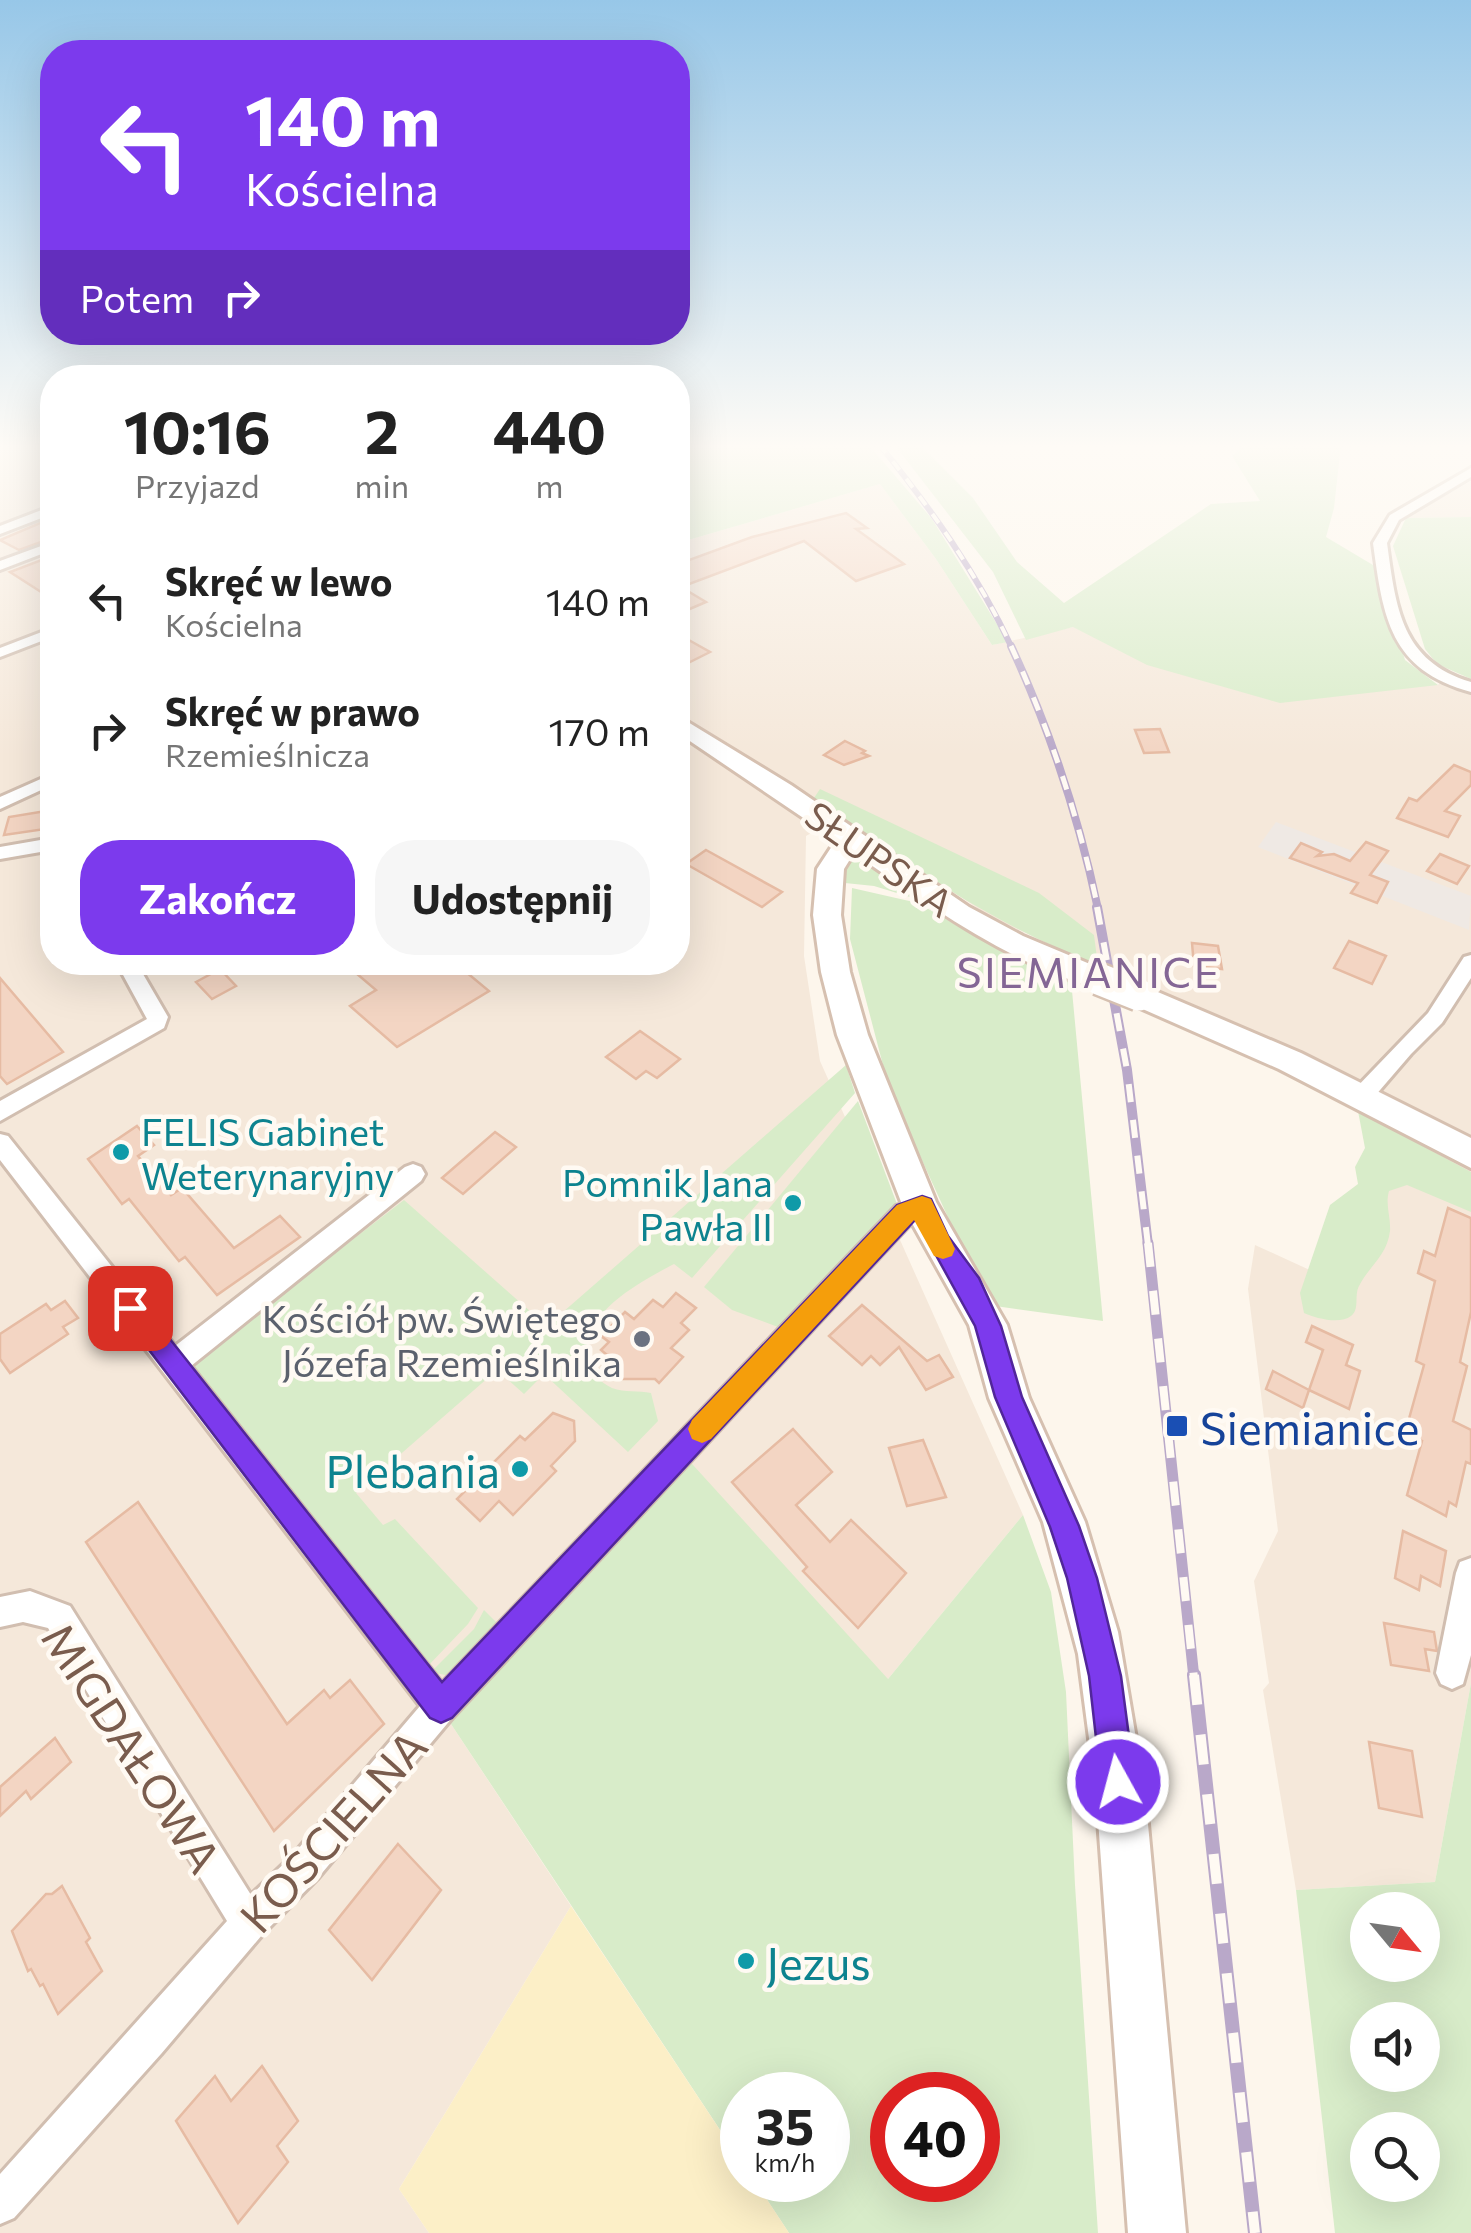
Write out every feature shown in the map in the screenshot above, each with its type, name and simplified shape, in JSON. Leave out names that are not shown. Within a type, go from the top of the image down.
[{"type":"street","points":[[1381,548],[1396,615],[1409,650],[1434,674],[1471,687]]},
{"type":"street","points":[[0,566],[40,551]]},
{"type":"street","points":[[0,653],[40,637]]},
{"type":"street","name":"SŁUPSKA","points":[[690,731],[958,914],[1012,942],[1252,1043],[1471,1154]]},
{"type":"street","points":[[0,804],[40,786]]},
{"type":"street","points":[[850,838],[834,852],[827,906],[829,935],[864,1074],[892,1149],[938,1242],[948,1291],[967,1333],[1008,1397],[1060,1515],[1082,1578],[1105,1676],[1122,1817],[1157,2233]]},
{"type":"street","points":[[0,853],[40,846]]},
{"type":"street","points":[[1360,1098],[1435,1018],[1471,962]]},
{"type":"street","points":[[0,1112],[157,1023],[133,975]]},
{"type":"street","points":[[0,1143],[441,1706]]},
{"type":"street","points":[[173,1364],[413,1174]]},
{"type":"street","name":"KOŚCIELNA","points":[[0,2204],[250,1922],[305,1867],[441,1706],[905,1213],[922,1206]]},
{"type":"street","points":[[1452,1673],[1471,1573]]},
{"type":"street","name":"MIGDAŁOWA","points":[[0,1612],[12,1606],[38,1606],[59,1617],[212,1869],[250,1922]]},
{"type":"shaded area","points":[[0,548],[40,548],[40,975],[690,975],[690,548],[928,548],[992,645],[1073,627],[1438,685],[1448,671],[1471,679],[1471,1683],[1435,1882],[1296,1890],[1263,1690],[1269,1683],[1254,1581],[1278,1531],[1248,1289],[1255,1245],[1349,1288],[1397,1132],[1314,1087],[1241,1054],[1159,991],[994,919],[840,817],[806,836],[804,956],[820,1061],[1023,1515],[888,1679],[445,1715],[571,1906],[399,2189],[429,2233],[0,2233]]},
{"type":"shaded area","points":[[1276,822],[1471,896],[1469,930],[1258,847]]},
{"type":"green space","points":[[928,548],[950,548],[1008,642],[992,645]]},
{"type":"green space","points":[[975,548],[1008,548],[1017,562],[1064,603],[1145,548],[1345,548],[1378,568],[1405,660],[1438,685],[1280,703],[1147,665],[1073,627],[1026,640],[993,572]]},
{"type":"green space","points":[[1394,548],[1471,548],[1471,679],[1437,664],[1425,649]]},
{"type":"green space","points":[[820,789],[1039,893],[1094,935],[1098,966],[1020,930],[917,870],[814,798]]},
{"type":"green space","points":[[864,860],[923,901],[874,886],[845,883],[844,862]]},
{"type":"green space","points":[[852,888],[918,903],[996,948],[1071,980],[1103,1321],[988,1305],[889,1088],[850,939]]},
{"type":"green space","points":[[846,1065],[855,1093],[692,1278],[674,1264],[615,1301],[593,1327],[588,1358],[596,1376],[617,1390],[651,1393],[658,1421],[628,1452],[544,1374],[524,1394],[497,1370],[356,1493],[383,1525],[395,1519],[478,1608],[426,1668],[187,1367],[404,1200],[547,1326]]},
{"type":"green space","points":[[858,1101],[897,1204],[786,1330],[732,1310],[704,1287]]},
{"type":"green space","points":[[1358,1111],[1471,1172],[1471,1212],[1407,1185],[1389,1191],[1390,1231],[1382,1254],[1359,1286],[1351,1316],[1328,1320],[1304,1313],[1300,1293],[1330,1205],[1358,1184],[1355,1167],[1365,1148]]},
{"type":"green space","points":[[683,1454],[888,1679],[1023,1515],[1051,1592],[1066,1692],[1098,2233],[789,2233],[769,2202],[850,2202],[850,2072],[720,2072],[720,2130],[445,1715]]},
{"type":"green space","points":[[484,1610],[504,1630],[450,1676],[431,1672],[474,1629]]},
{"type":"green space","points":[[1471,1683],[1471,2233],[1335,2233],[1296,1890],[1435,1882]]},
{"type":"sand","points":[[571,1906],[720,2130],[720,2202],[769,2202],[789,2233],[429,2233],[399,2189]]},
{"type":"building","points":[[721,548],[785,548],[690,584],[690,560]]},
{"type":"building","points":[[813,548],[882,548],[904,564],[856,581]]},
{"type":"building","points":[[40,561],[40,591],[10,572]]},
{"type":"building","points":[[690,592],[706,602],[690,609]]},
{"type":"building","points":[[690,641],[710,652],[690,662]]},
{"type":"building","points":[[1160,729],[1169,752],[1144,753],[1135,730]]},
{"type":"building","points":[[845,741],[869,756],[844,765],[824,755]]},
{"type":"building","points":[[1454,765],[1471,772],[1471,785],[1445,811],[1460,816],[1448,837],[1397,818],[1409,798],[1417,801]]},
{"type":"building","points":[[40,812],[40,830],[4,835],[9,817]]},
{"type":"building","points":[[1366,842],[1388,851],[1370,875],[1388,882],[1377,903],[1351,893],[1358,883],[1290,858],[1301,843],[1322,852],[1317,856],[1334,854],[1350,861]]},
{"type":"building","points":[[706,850],[782,892],[762,907],[690,866],[690,861]]},
{"type":"building","points":[[1440,854],[1469,866],[1457,884],[1427,871]]},
{"type":"building","points":[[1349,941],[1386,956],[1372,984],[1334,968]]},
{"type":"building","points":[[1192,943],[1218,946],[1222,969],[1194,966]]},
{"type":"building","points":[[209,975],[226,975],[236,986],[212,999],[196,982]]},
{"type":"building","points":[[358,975],[470,975],[489,991],[397,1047],[350,1006],[376,990]]},
{"type":"building","points":[[0,978],[63,1052],[7,1084],[0,1076]]},
{"type":"building","points":[[640,1031],[680,1059],[657,1078],[646,1071],[636,1079],[606,1057]]},
{"type":"building","points":[[137,1126],[154,1145],[138,1156],[171,1195],[182,1188],[234,1248],[280,1216],[300,1237],[217,1295],[185,1257],[179,1261],[129,1199],[122,1204],[88,1159]]},
{"type":"building","points":[[495,1132],[516,1147],[463,1194],[442,1178]]},
{"type":"building","points":[[1448,1208],[1471,1218],[1471,1312],[1460,1362],[1467,1366],[1453,1421],[1471,1430],[1471,1464],[1466,1462],[1456,1506],[1449,1502],[1446,1516],[1407,1495],[1422,1441],[1405,1433],[1424,1365],[1416,1361],[1435,1281],[1418,1273],[1424,1251],[1435,1256]]},
{"type":"building","name":"Kościół pw. Świętego Józefa Rzemieślnika","points":[[676,1293],[696,1308],[681,1323],[689,1330],[671,1348],[683,1357],[659,1383],[655,1379],[623,1379],[601,1362],[607,1355],[601,1350],[609,1342],[601,1336],[625,1312],[634,1319],[653,1300],[663,1307]]},
{"type":"building","points":[[65,1301],[78,1318],[63,1327],[68,1334],[10,1373],[0,1359],[0,1334],[46,1304],[51,1310]]},
{"type":"building","points":[[862,1305],[927,1361],[939,1355],[953,1377],[926,1390],[899,1347],[880,1365],[871,1356],[862,1365],[829,1336]]},
{"type":"building","points":[[1312,1326],[1353,1345],[1346,1365],[1360,1371],[1349,1409],[1309,1390],[1323,1350],[1306,1342]]},
{"type":"building","points":[[1273,1371],[1309,1390],[1303,1408],[1266,1389]]},
{"type":"building","name":"Plebania","points":[[553,1413],[574,1421],[575,1441],[551,1466],[556,1471],[513,1515],[499,1501],[480,1521],[457,1499],[520,1436],[525,1440]]},
{"type":"building","points":[[793,1429],[832,1472],[796,1505],[830,1542],[851,1520],[906,1573],[858,1628],[803,1571],[807,1567],[732,1482]]},
{"type":"building","points":[[923,1440],[946,1497],[907,1506],[889,1448]]},
{"type":"building","points":[[138,1502],[287,1724],[324,1690],[330,1698],[350,1680],[384,1724],[274,1831],[86,1542]]},
{"type":"building","points":[[1403,1531],[1446,1551],[1440,1586],[1421,1576],[1419,1590],[1395,1578]]},
{"type":"building","points":[[1384,1623],[1434,1632],[1437,1651],[1425,1649],[1429,1671],[1391,1665]]},
{"type":"building","points":[[55,1738],[71,1762],[31,1799],[26,1791],[0,1816],[0,1787]]},
{"type":"building","points":[[1369,1742],[1412,1751],[1422,1817],[1379,1808]]},
{"type":"building","points":[[398,1844],[441,1890],[372,1980],[329,1930]]},
{"type":"building","points":[[62,1886],[90,1938],[86,1942],[102,1971],[58,2014],[43,1984],[40,1986],[31,1969],[28,1971],[12,1931],[46,1894]]},
{"type":"building","points":[[262,2066],[298,2121],[277,2146],[288,2162],[238,2223],[176,2121],[215,2076],[231,2101]]},
{"type":"railway","points":[[956,548],[1011,646]]},
{"type":"railway","points":[[1011,646],[1062,775],[1098,909]]},
{"type":"railway","points":[[1097,907],[1127,1070],[1148,1245]]},
{"type":"railway","points":[[1148,1243],[1194,1678]]},
{"type":"railway","points":[[1194,1675],[1255,2233]]},
{"type":"slow traffic","points":[[702,1429],[905,1213],[922,1206],[943,1249]]},
{"type":"place","name":"FELIS Gabinet Weterynaryjny","points":[[121,1152]]},
{"type":"place","name":"Pomnik Jana Pawła II","points":[[793,1203]]},
{"type":"place","name":"Kościół pw. Świętego Józefa Rzemieślnika","points":[[642,1339]]},
{"type":"place","name":"Siemianice","points":[[1177,1426]]},
{"type":"place","name":"Plebania","points":[[520,1469]]},
{"type":"place","name":"Jezus","points":[[746,1961]]},
{"type":"district","name":"SIEMIANICE","points":[[1089,971]]},
{"type":"route","points":[[130,1308],[441,1706],[905,1213],[922,1206],[938,1242],[970,1286],[988,1326],[1008,1397],[1055,1500],[1082,1578],[1105,1676],[1118,1782]]}]
